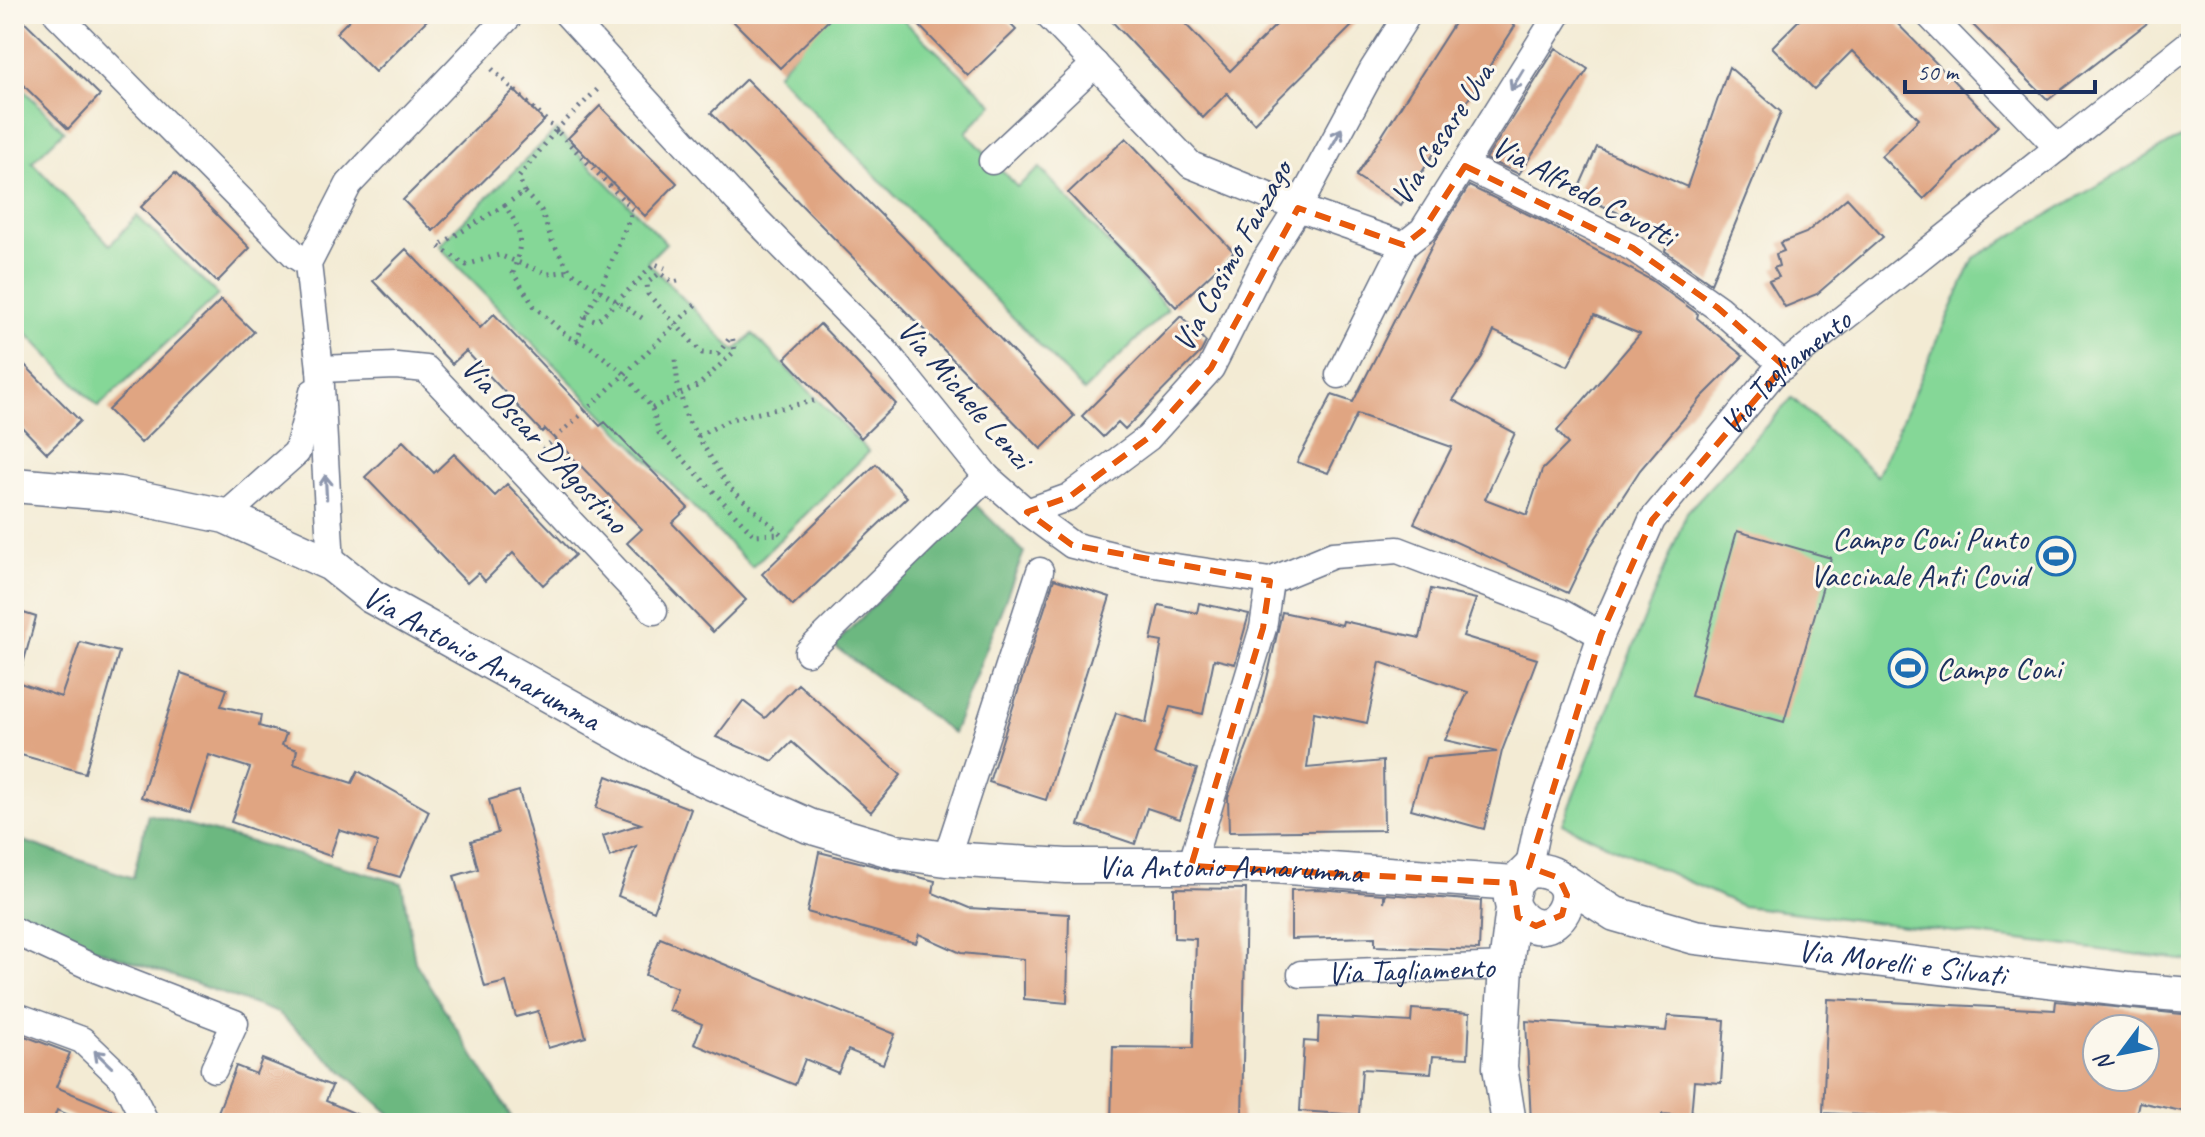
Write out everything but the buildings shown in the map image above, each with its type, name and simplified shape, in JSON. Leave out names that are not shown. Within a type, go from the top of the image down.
[{"type":"main road","name":"Via Antonio Annarumma","points":[[14,485],[119,494],[225,516],[331,564],[371,596],[688,772],[809,826],[897,852],[946,859],[1066,866],[1274,866],[1537,894],[1615,914]]},
{"type":"main road","points":[[1506,966],[1537,894]]},
{"type":"main road","name":"Via Morelli e Silvati","points":[[1615,914],[1695,937],[2113,989],[2191,995]]},
{"type":"main road","name":"Via Tagliamento","points":[[1506,966],[1500,1067],[1509,1123]]},
{"type":"street","points":[[57,14],[296,256],[308,264]]},
{"type":"street","points":[[331,564],[320,369],[308,264],[349,184],[511,14]]},
{"type":"street","name":"Via Michele Lenzi","points":[[567,14],[758,222],[887,353],[987,477],[1027,512],[1072,545],[1141,562],[1270,581]]},
{"type":"street","name":"Via Cesare Uva","points":[[1047,14],[1191,165],[1298,208],[1404,245]]},
{"type":"street","name":"Via Cosimo Fanzago","points":[[1027,512],[1069,497],[1137,447],[1211,368],[1264,262],[1298,208],[1373,69],[1408,14]]},
{"type":"street","name":"Via Cesare Uva","points":[[1339,375],[1404,245],[1423,230],[1558,14]]},
{"type":"street","points":[[1928,14],[2058,148]]},
{"type":"street","name":"Via Tagliamento","points":[[1537,894],[1538,822],[1601,635],[1652,520],[1773,374],[2191,42]]},
{"type":"street","points":[[992,161],[1095,64]]},
{"type":"street","name":"Via Alfredo Covotti","points":[[1465,166],[1633,248],[1718,308],[1784,366]]},
{"type":"street","name":"Via Oscar D'Agostino","points":[[320,369],[396,366],[426,369],[654,611]]},
{"type":"street","points":[[225,516],[297,452],[320,369]]},
{"type":"street","points":[[808,652],[987,477]]},
{"type":"street","points":[[1191,866],[1263,628],[1270,581],[1333,555],[1398,550],[1560,612],[1601,635]]},
{"type":"street","points":[[946,859],[1040,571]]},
{"type":"street","points":[[14,931],[98,970],[235,1023],[214,1069]]},
{"type":"street","name":"Via Tagliamento","points":[[1301,974],[1506,966]]},
{"type":"street","points":[[14,1015],[82,1040],[125,1081],[146,1123]]},
{"type":"path","points":[[474,51],[633,210],[600,290],[585,316],[577,341]]},
{"type":"path","points":[[619,70],[556,130],[519,177],[524,192],[541,210],[552,241],[570,271],[642,318]]},
{"type":"path","points":[[524,192],[438,246],[466,265],[499,255],[548,274],[570,271]]},
{"type":"path","points":[[505,205],[520,228],[520,251],[513,273],[534,306],[568,337],[588,345],[625,374],[652,408],[659,433],[754,535],[781,534],[729,487],[687,419],[675,359]]},
{"type":"path","points":[[585,316],[597,321],[655,264],[665,268]]},
{"type":"path","points":[[652,408],[699,385],[735,351],[732,335],[718,354],[702,353],[646,289],[647,283],[660,273],[673,282],[678,281]]},
{"type":"path","points":[[521,470],[699,301]]},
{"type":"path","points":[[698,436],[731,419],[818,400]]},
{"type":"highlighted area","points":[[1465,166],[1633,248],[1718,308],[1784,366],[1652,520],[1601,635],[1529,867],[1559,878],[1567,895],[1562,915],[1536,926],[1518,917],[1513,883],[1191,866],[1263,628],[1270,581],[1072,545],[1027,512],[1069,497],[1148,438],[1211,368],[1298,208],[1404,245],[1423,230]]},
{"type":"green space","points":[[828,14],[897,14],[993,104],[966,132],[1017,187],[1040,168],[1168,309],[1084,391],[777,74]]},
{"type":"green space","points":[[14,80],[64,131],[32,162],[110,245],[137,216],[218,295],[98,407],[14,320]]},
{"type":"green space","points":[[556,130],[666,243],[647,262],[735,351],[753,334],[869,452],[752,567],[438,246]]},
{"type":"green space","name":"Campo Coni","points":[[2191,134],[2191,961],[1742,906],[1562,824],[1687,512],[1792,398],[1877,476],[1974,258],[2172,142]]},
{"type":"green space","points":[[973,502],[1024,552],[953,733],[834,646]]},
{"type":"green space","points":[[148,814],[402,883],[415,962],[511,1116],[510,1123],[400,1123],[278,1013],[14,920],[14,838],[133,878]]},
{"type":"place","name":"Campo Coni Punto Vaccinale Anti Covid","points":[[2056,556]]},
{"type":"place","name":"Campo Coni","points":[[1908,668]]}]
